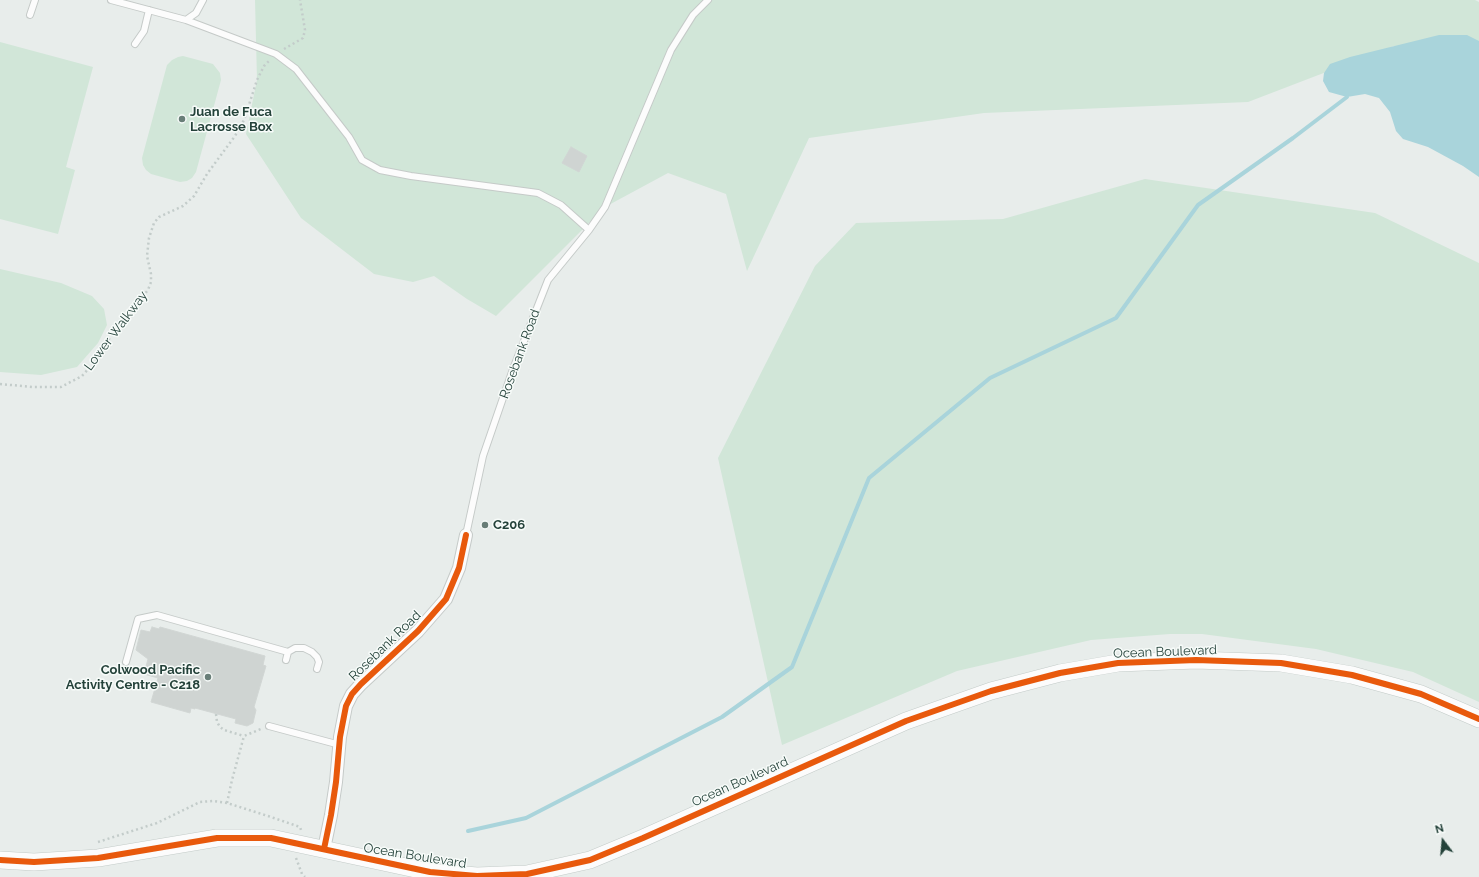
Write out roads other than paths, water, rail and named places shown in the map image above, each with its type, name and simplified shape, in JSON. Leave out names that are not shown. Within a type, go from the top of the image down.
[{"type":"street","name":"Rosebank Road","points":[[324,849],[335,789],[346,706],[352,694],[418,632],[446,599],[459,568],[466,534]]},
{"type":"street","name":"Ocean Boulevard","points":[[0,860],[34,862],[98,858],[217,838],[271,838],[430,872],[477,876],[527,874],[590,860],[643,838],[906,721],[991,692],[1060,673],[1118,663],[1196,660],[1281,663],[1352,675],[1420,694],[1479,719]]},
{"type":"lane","points":[[30,15],[35,0]]},
{"type":"lane","points":[[111,0],[186,20],[276,54],[296,68],[349,137],[362,160],[380,170],[411,176],[538,193],[561,206],[589,230]]},
{"type":"lane","points":[[186,20],[196,13],[203,0]]},
{"type":"lane","name":"Rosebank Road","points":[[466,534],[483,456],[513,369],[548,280],[589,230],[605,207],[671,50],[694,15],[708,0]]},
{"type":"lane","points":[[135,44],[144,32],[149,10]]},
{"type":"lane","points":[[126,662],[138,619],[157,615],[288,652],[295,648],[304,648],[312,652],[317,657],[319,662],[317,669]]},
{"type":"lane","points":[[286,660],[288,652]]},
{"type":"lane","points":[[268,726],[340,745]]},
{"type":"water","points":[[1439,35],[1467,35],[1479,41],[1479,177],[1463,166],[1428,147],[1403,139],[1396,131],[1390,112],[1379,98],[1365,94],[1347,97],[1329,92],[1323,81],[1324,73],[1330,64],[1350,57]]},
{"type":"waterway","points":[[468,831],[526,818],[722,717],[792,667],[869,478],[990,378],[1116,318],[1198,205],[1293,138],[1347,97]]},
{"type":"place","name":"Juan de Fuca Lacrosse Box","points":[[182,119]]},
{"type":"place","name":"C206","points":[[485,525]]},
{"type":"place","name":"Colwood Pacific Activity Centre - C218","points":[[208,677]]}]
